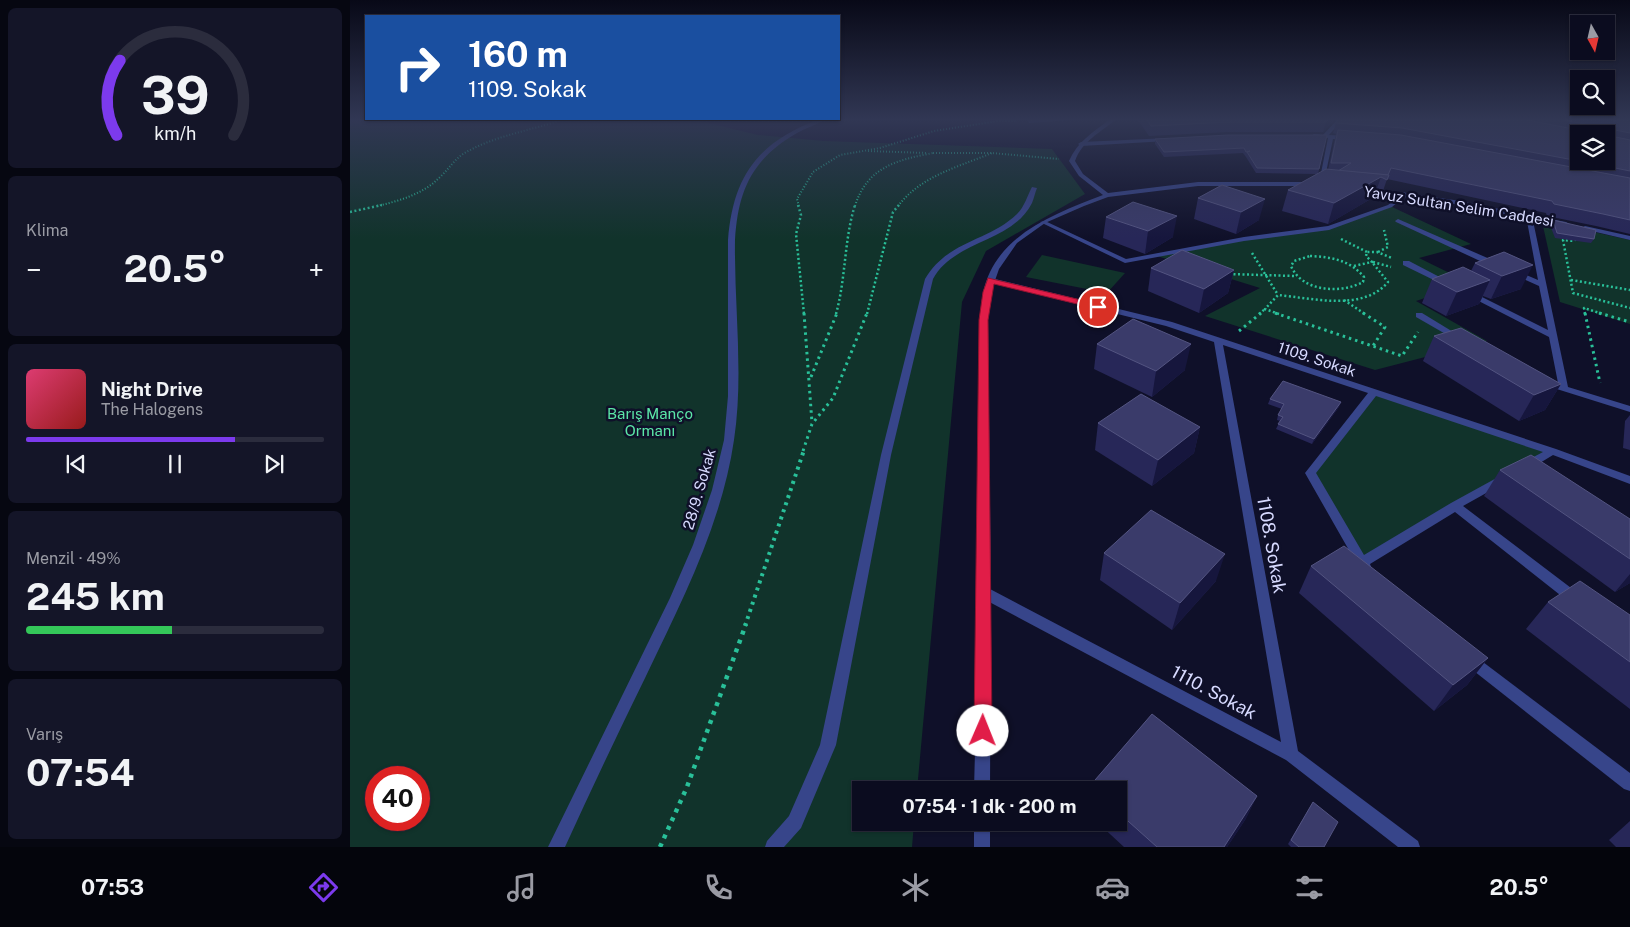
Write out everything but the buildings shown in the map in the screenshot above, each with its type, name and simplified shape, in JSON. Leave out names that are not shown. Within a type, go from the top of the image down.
[{"type":"street","name":"28/9. Sokak","points":[[556,847],[668,617],[703,533],[725,462],[732,414],[734,364],[731,240],[735,207],[742,183],[761,160]]},
{"type":"street","points":[[1320,185],[1324,160]]},
{"type":"street","points":[[1072,162],[1081,175],[1107,195]]},
{"type":"street","points":[[982,781],[985,593],[984,320],[987,292],[995,269],[1015,242],[1043,222],[1107,195],[1198,184],[1233,183],[1330,186]]},
{"type":"street","points":[[773,847],[796,822],[828,745],[886,455],[929,279],[938,264],[948,257],[998,231],[1022,214],[1032,201],[1034,188]]},
{"type":"street","name":"Yavuz Sultan Selim Caddesi","points":[[1367,190],[1404,194],[1572,225]]},
{"type":"street","points":[[1043,222],[1125,260],[1244,239],[1329,228],[1390,206],[1404,194]]},
{"type":"street","points":[[1529,216],[1564,389]]},
{"type":"street","points":[[1398,221],[1543,285]]},
{"type":"street","points":[[1580,227],[1630,238]]},
{"type":"street","points":[[1406,263],[1455,287]]},
{"type":"street","name":"1109. Sokak","points":[[991,280],[1169,324],[1552,451],[1630,480]]},
{"type":"street","points":[[1464,292],[1553,336]]},
{"type":"street","points":[[1422,317],[1468,343]]},
{"type":"street","name":"1108. Sokak","points":[[1221,342],[1291,755]]},
{"type":"street","points":[[1536,379],[1630,409]]},
{"type":"street","points":[[1372,580],[1310,473],[1374,392]]},
{"type":"street","points":[[1362,562],[1552,451]]},
{"type":"street","points":[[1455,506],[1586,607]]},
{"type":"street","name":"1110. Sokak","points":[[985,593],[1291,755],[1412,847]]},
{"type":"street","points":[[1456,649],[1630,783]]},
{"type":"street","points":[[982,831],[982,847]]},
{"type":"path","points":[[350,212],[423,191],[438,180],[457,160]]},
{"type":"path","points":[[660,847],[687,787],[761,583],[812,424],[810,379],[796,234],[800,215],[797,199],[813,172],[833,160]]},
{"type":"path","points":[[810,379],[825,346],[841,297],[851,221],[857,195],[873,176],[904,160]]},
{"type":"path","points":[[812,424],[833,398],[864,324],[893,212],[907,194],[924,181],[976,160]]},
{"type":"path","points":[[1057,160],[1072,162]]},
{"type":"path","points":[[1372,213],[1383,228],[1388,240],[1388,247],[1377,252]]},
{"type":"path","points":[[1582,238],[1576,237],[1574,241],[1563,240],[1573,293],[1630,308]]},
{"type":"path","points":[[1244,239],[1278,295]]},
{"type":"path","points":[[1278,295],[1344,300],[1356,300],[1374,296],[1384,290],[1388,282],[1366,256],[1367,252],[1377,252],[1406,263]]},
{"type":"path","points":[[1310,256],[1332,258],[1354,266],[1364,277],[1363,282],[1349,289],[1326,288],[1304,281],[1296,276],[1291,266],[1294,261],[1310,256]]},
{"type":"path","points":[[1354,266],[1372,262]]},
{"type":"path","points":[[1228,274],[1296,276]]},
{"type":"path","points":[[1570,280],[1630,290]]},
{"type":"path","points":[[1221,342],[1265,309],[1278,295]]},
{"type":"path","points":[[1344,300],[1385,327],[1373,346]]},
{"type":"path","points":[[1605,402],[1584,308],[1630,322]]},
{"type":"path","points":[[1265,309],[1402,356],[1422,317]]},
{"type":"green space","name":"Barış Manço Ormanı","points":[[350,160],[1060,160],[1085,194],[986,251],[962,302],[918,781],[852,781],[852,831],[913,831],[912,847],[350,847]]},
{"type":"green space","points":[[1390,206],[1471,244],[1419,258],[1470,283],[1416,301],[1487,341],[1375,370],[1205,316],[1260,288],[1157,256],[1244,239],[1329,228]]},
{"type":"green space","points":[[1543,226],[1571,227],[1630,240],[1630,324],[1560,302]]},
{"type":"green space","points":[[1042,255],[1125,273],[1107,293],[1026,277]]},
{"type":"green space","points":[[1374,392],[1552,451],[1362,563],[1310,473]]},
{"type":"route","points":[[983,731],[985,593],[984,320],[987,292],[991,280],[1098,307]]}]
